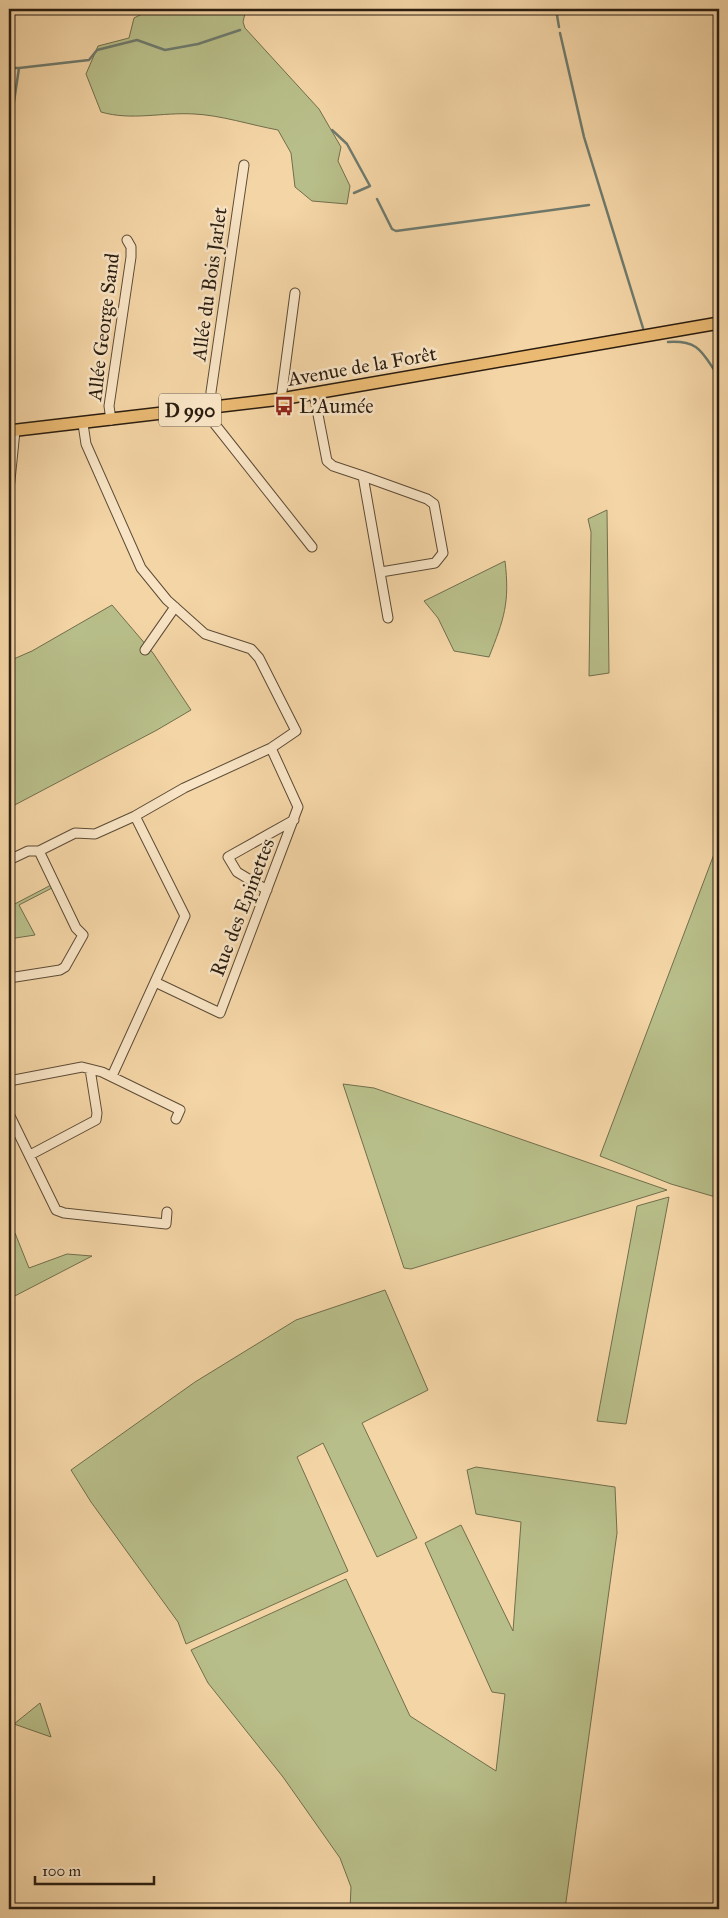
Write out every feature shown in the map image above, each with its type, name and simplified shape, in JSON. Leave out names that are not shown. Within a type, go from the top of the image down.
[{"type":"main road","name":"Avenue de la Forêt","points":[[12,431],[84,424],[314,394],[719,323]]},
{"type":"street","name":"Allée du Bois Jarlet","points":[[208,408],[244,165]]},
{"type":"street","name":"Allée George Sand","points":[[112,420],[109,406],[131,258],[131,247],[127,240]]},
{"type":"street","points":[[281,399],[295,293]]},
{"type":"street","points":[[314,394],[327,461],[333,466],[427,499],[434,504],[442,553],[440,560],[435,563],[381,572]]},
{"type":"street","points":[[208,408],[206,414],[312,547]]},
{"type":"street","points":[[9,860],[28,851],[39,851],[75,833],[95,834],[135,816],[184,788],[271,748],[296,731],[259,658],[251,649],[205,634],[175,607],[141,568],[86,444],[84,424]]},
{"type":"street","points":[[9,490],[12,431]]},
{"type":"street","points":[[363,476],[388,618]]},
{"type":"street","points":[[145,650],[175,607]]},
{"type":"street","name":"Rue des Epinettes","points":[[155,982],[220,1013],[298,808],[271,748]]},
{"type":"street","points":[[112,1076],[185,916],[135,816]]},
{"type":"street","points":[[267,890],[237,872],[228,857],[294,820]]},
{"type":"street","points":[[9,978],[60,970],[65,967],[83,935],[76,928],[39,851]]},
{"type":"street","points":[[9,1081],[75,1067],[90,1069],[112,1076],[180,1110],[176,1119]]},
{"type":"street","points":[[30,1155],[96,1120],[97,1113],[90,1069]]},
{"type":"street","points":[[9,1114],[56,1210],[64,1213],[166,1224],[167,1212]]},
{"type":"green space","points":[[152,9],[246,9],[243,22],[245,28],[319,109],[341,147],[338,161],[350,186],[347,204],[312,201],[295,187],[291,153],[278,130],[204,115],[124,116],[101,112],[86,74],[98,46],[129,38],[134,18]]},
{"type":"green space","points":[[607,510],[609,673],[589,676],[591,532],[588,519]]},
{"type":"green space","points":[[505,561],[506,600],[499,632],[489,657],[454,651],[438,618],[424,601]]},
{"type":"green space","points":[[112,605],[153,653],[191,710],[9,808],[9,661],[32,651]]},
{"type":"green space","points":[[719,841],[719,1198],[671,1184],[600,1156]]},
{"type":"green space","points":[[51,885],[52,888],[19,905],[35,935],[9,939],[9,907]]},
{"type":"green space","points":[[343,1084],[374,1088],[667,1190],[411,1269],[404,1268]]},
{"type":"green space","points":[[669,1197],[626,1424],[597,1421],[637,1206]]},
{"type":"green space","points":[[15,1233],[29,1268],[67,1254],[92,1256],[9,1299],[9,1236]]},
{"type":"green space","points":[[385,1290],[428,1390],[362,1423],[417,1538],[377,1557],[323,1443],[297,1457],[348,1571],[186,1644],[178,1622],[91,1502],[71,1470],[195,1382],[296,1320]]},
{"type":"green space","points":[[476,1467],[615,1487],[617,1533],[565,1909],[350,1909],[351,1887],[340,1858],[283,1777],[208,1683],[191,1650],[346,1579],[410,1716],[496,1771],[505,1694],[492,1692],[425,1543],[461,1525],[513,1631],[521,1522],[476,1514],[467,1470]]},
{"type":"green space","points":[[40,1703],[51,1737],[14,1724]]},
{"type":"waterway","points":[[556,9],[559,27]]},
{"type":"waterway","points":[[19,68],[89,60],[97,50],[137,40],[165,50],[198,44],[240,30]]},
{"type":"waterway","points":[[560,33],[584,137],[643,328]]},
{"type":"waterway","points":[[9,68],[19,68],[9,135]]},
{"type":"waterway","points":[[332,130],[347,144],[370,186],[354,193]]},
{"type":"waterway","points":[[377,199],[392,229],[396,231],[589,205]]},
{"type":"waterway","points":[[668,342],[687,343],[694,346],[704,355],[719,377]]},
{"type":"place","name":"L'Aumée","points":[[284,406]]}]
